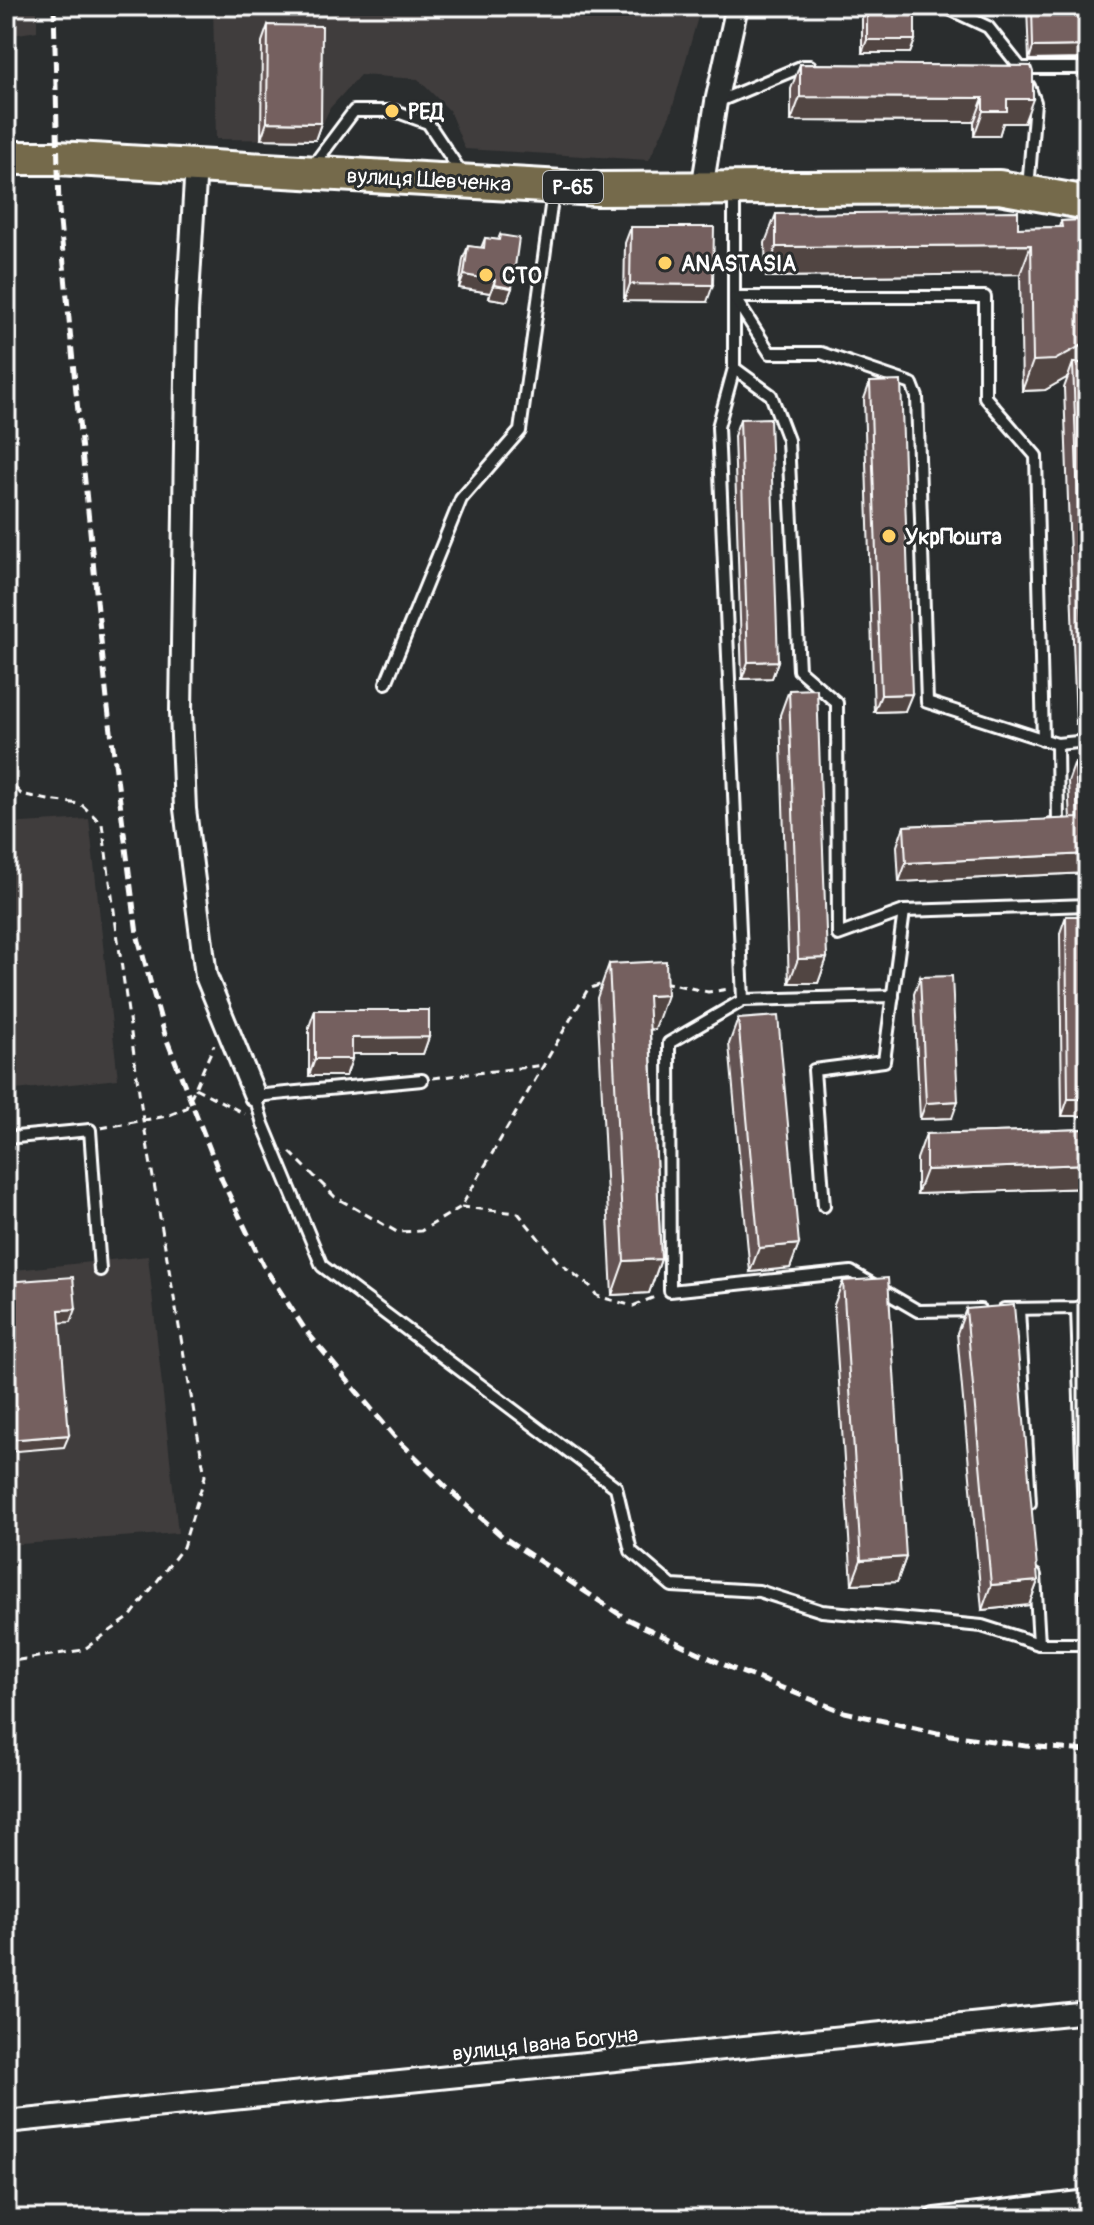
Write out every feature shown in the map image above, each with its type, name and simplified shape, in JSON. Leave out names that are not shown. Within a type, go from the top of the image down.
[{"type":"main road","name":"вулиця Шевченка","points":[[6,158],[196,165],[597,189],[999,187],[1088,203]]},
{"type":"street","points":[[718,189],[716,102],[737,6]]},
{"type":"street","points":[[196,165],[187,312],[181,712],[185,809],[206,976],[255,1096]]},
{"type":"street","name":"вулиця Івана Богуна","points":[[6,2122],[1088,2012]]},
{"type":"street","points":[[935,2219],[1088,2201]]},
{"type":"lane","points":[[943,6],[988,27],[1022,68],[1035,102],[1028,193]]},
{"type":"lane","points":[[716,102],[803,66],[818,66]]},
{"type":"lane","points":[[1006,68],[1088,68]]},
{"type":"lane","points":[[308,172],[354,111],[395,111],[428,123],[467,181]]},
{"type":"lane","points":[[386,683],[461,499],[520,431],[554,186]]},
{"type":"lane","points":[[718,189],[734,297],[734,368],[718,427],[743,1000]]},
{"type":"lane","points":[[734,297],[770,353],[821,353],[912,384],[917,397],[927,702],[1057,744],[1088,741]]},
{"type":"lane","points":[[734,297],[985,297],[985,397],[1036,456],[1043,740]]},
{"type":"lane","points":[[734,368],[771,395],[788,440],[799,670],[837,703],[838,935],[904,911],[1088,905]]},
{"type":"lane","points":[[1042,825],[1058,824],[1057,744]]},
{"type":"lane","points":[[824,1206],[814,1070],[884,1061],[904,911]]},
{"type":"lane","points":[[893,996],[743,1000],[669,1043],[670,1291],[851,1272],[918,1311],[1077,1308],[1088,1302]]},
{"type":"lane","points":[[422,1080],[255,1096],[263,1124],[322,1266],[616,1487],[631,1551],[672,1586],[759,1591],[822,1611],[982,1626],[1039,1644],[1087,1644],[1077,1308]]},
{"type":"lane","points":[[6,1138],[90,1130],[100,1270]]},
{"type":"lane","points":[[1019,1309],[1031,1517]]},
{"type":"lane","points":[[1034,1564],[1039,1644]]},
{"type":"path","points":[[6,778],[21,794],[81,804],[102,824],[143,1120],[205,1476],[183,1547],[130,1617],[83,1650],[6,1662]]},
{"type":"path","points":[[195,1088],[263,1124],[335,1197],[397,1232],[421,1231],[461,1207],[588,989],[614,979]]},
{"type":"path","points":[[654,980],[708,992],[743,988]]},
{"type":"path","points":[[90,1130],[167,1116],[186,1108],[224,1019]]},
{"type":"path","points":[[422,1080],[545,1065]]},
{"type":"path","points":[[461,1207],[518,1213],[558,1262],[590,1286],[597,1296],[633,1306],[670,1291]]},
{"type":"shaded area","points":[[6,6],[37,6],[37,31],[6,36]]},
{"type":"shaded area","points":[[213,6],[701,6],[671,113],[649,160],[465,149],[449,110],[418,79],[360,75],[330,108],[315,140],[216,139]]},
{"type":"shaded area","points":[[89,819],[118,1079],[6,1091],[6,824]]},
{"type":"shaded area","points":[[148,1256],[178,1533],[6,1545],[6,1271]]},
{"type":"building","points":[[867,6],[915,6],[915,40],[867,40]]},
{"type":"building","points":[[1032,6],[1085,6],[1086,46],[1033,47]]},
{"type":"building","points":[[268,25],[322,26],[321,123],[267,122]]},
{"type":"building","points":[[800,64],[1031,66],[1033,99],[1007,99],[1007,111],[983,111],[983,98],[800,97]]},
{"type":"building","points":[[1018,211],[1018,228],[1062,227],[1061,221],[1084,220],[1084,229],[1088,229],[1088,342],[1055,360],[1033,361],[1031,245],[776,247],[776,214]]},
{"type":"building","points":[[631,227],[714,227],[713,285],[630,284]]},
{"type":"building","name":"СТО","points":[[500,235],[519,238],[512,288],[494,285],[495,280],[464,275],[468,246],[484,248],[485,238],[499,240]]},
{"type":"building","points":[[1073,363],[1088,363],[1088,700],[1085,700]]},
{"type":"building","points":[[901,381],[912,694],[881,695],[870,382]]},
{"type":"building","points":[[770,418],[778,661],[748,662],[740,419]]},
{"type":"building","points":[[817,689],[827,958],[798,959],[789,690]]},
{"type":"building","points":[[1075,762],[1088,762],[1088,854],[906,863],[904,826],[1078,818]]},
{"type":"building","points":[[1066,916],[1088,916],[1088,1099],[1068,1099]]},
{"type":"building","points":[[666,961],[667,995],[648,996],[661,1259],[624,1261],[609,964]]},
{"type":"building","points":[[952,976],[958,1101],[926,1103],[920,977]]},
{"type":"building","points":[[315,1010],[429,1010],[429,1037],[352,1038],[352,1059],[315,1059]]},
{"type":"building","points":[[778,1016],[799,1244],[759,1248],[738,1019]]},
{"type":"building","points":[[1088,1129],[1088,1164],[926,1170],[926,1134]]},
{"type":"building","points":[[73,1277],[76,1309],[59,1310],[69,1435],[6,1440],[6,1282]]},
{"type":"building","points":[[888,1278],[906,1557],[861,1560],[843,1281]]},
{"type":"building","points":[[1014,1305],[1038,1581],[991,1585],[966,1309]]},
{"type":"railway","points":[[54,6],[59,210],[107,700],[137,934],[165,1035],[222,1180],[263,1265],[306,1331],[394,1436],[447,1488],[503,1537],[625,1618],[731,1668],[844,1712],[937,1733],[1088,1751]]},
{"type":"place","name":"РЕД","points":[[392,111]]},
{"type":"place","name":"ANASTASIA","points":[[665,263]]},
{"type":"place","name":"СТО","points":[[486,275]]},
{"type":"place","name":"УкрПошта","points":[[889,536]]}]
